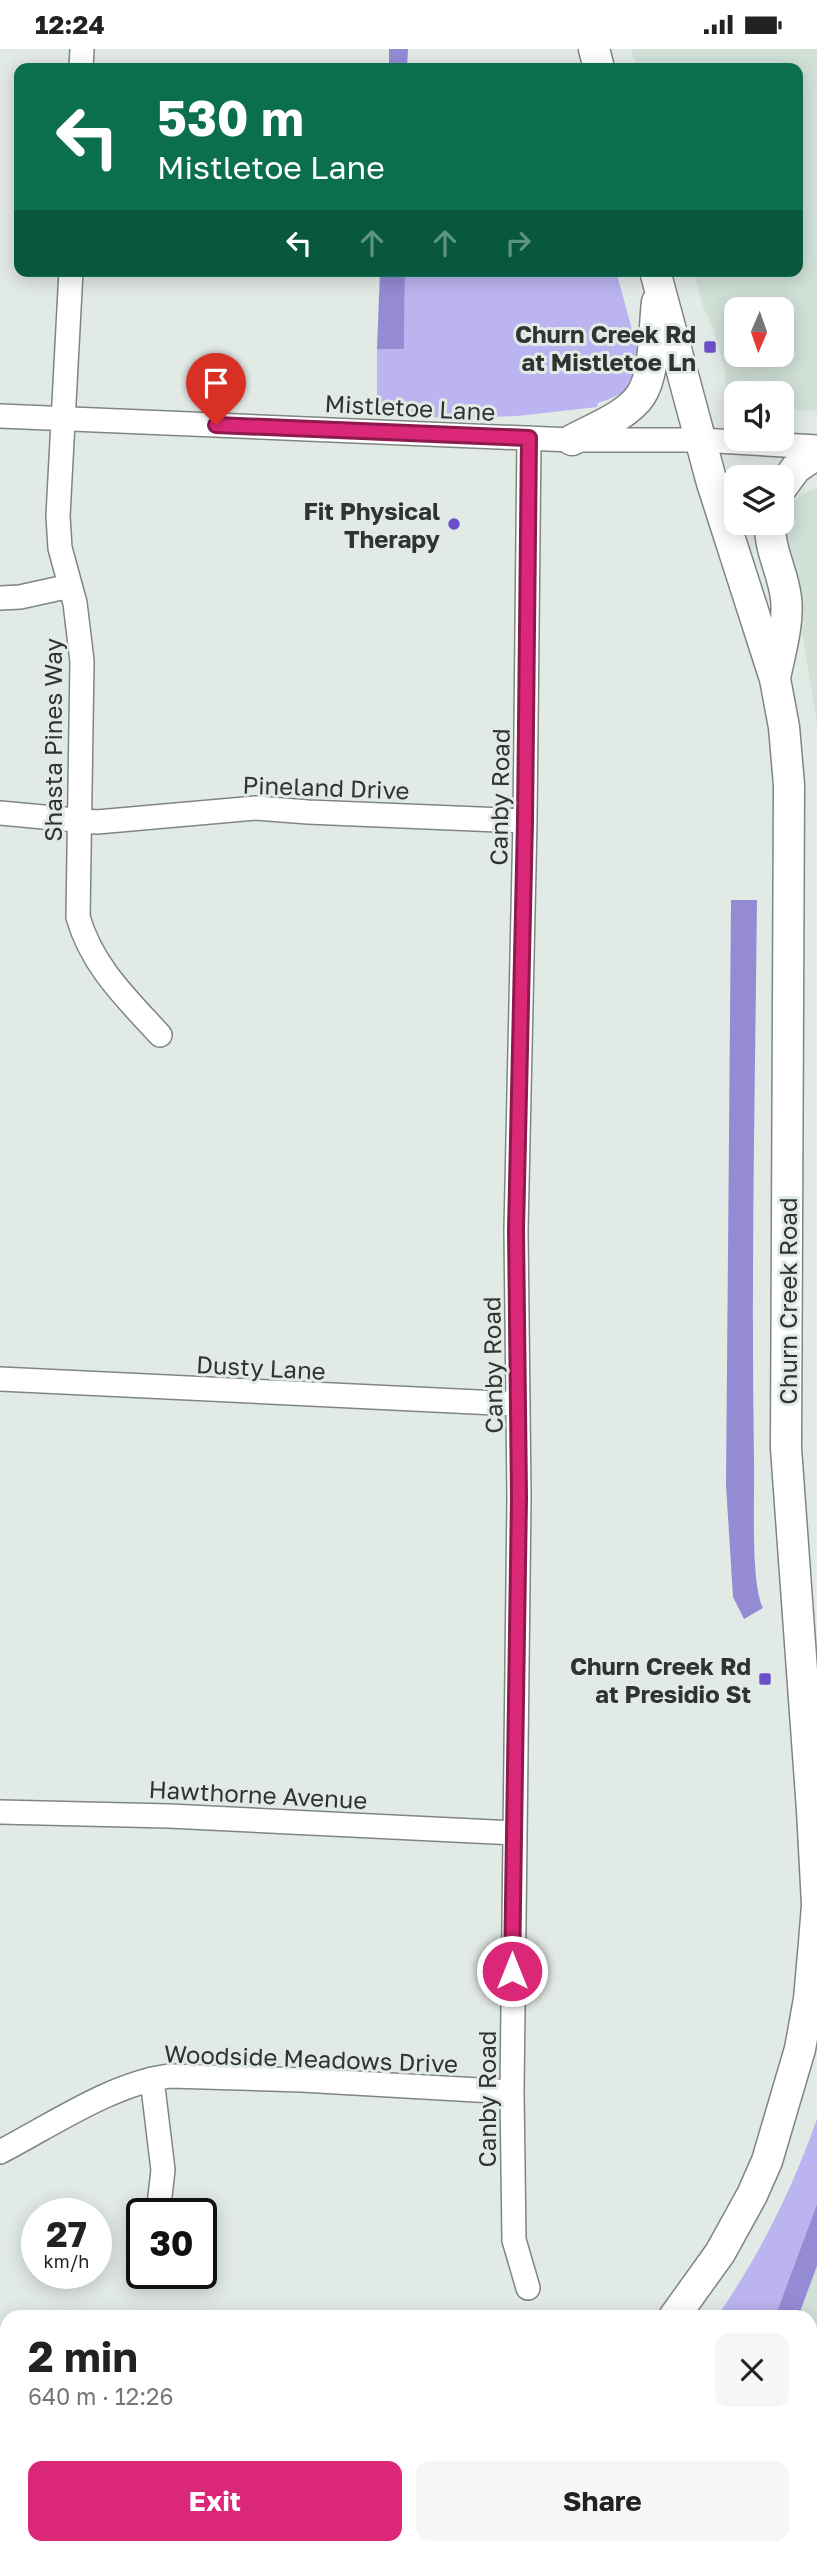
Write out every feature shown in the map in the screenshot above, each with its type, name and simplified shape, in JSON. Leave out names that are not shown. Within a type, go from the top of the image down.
[{"type":"main road","points":[[572,440],[628,408],[646,387],[657,278]]},
{"type":"main road","name":"Churn Creek Road","points":[[657,278],[712,483],[775,679],[784,727],[789,785],[786,1448],[808,1627],[817,1905],[810,1991],[800,2049],[782,2117],[752,2195],[720,2253],[679,2310]]},
{"type":"main road","points":[[794,471],[817,454]]},
{"type":"main road","points":[[771,535],[786,598],[783,639],[775,679]]},
{"type":"street","name":"Shasta Pines Way","points":[[71,277],[58,516],[61,548],[79,632],[82,661],[78,900],[82,929],[93,956],[107,977],[160,1035]]},
{"type":"street","name":"Mistletoe Lane","points":[[0,416],[572,440],[701,440],[817,447]]},
{"type":"street","name":"Canby Road","points":[[528,2288],[514,2240],[512,2092],[519,1404],[516,1230],[525,821],[529,438]]},
{"type":"street","points":[[0,598],[20,597],[70,586]]},
{"type":"street","name":"Pineland Drive","points":[[0,813],[79,821],[134,820],[256,808],[525,821]]},
{"type":"street","name":"Dusty Lane","points":[[0,1380],[519,1404]]},
{"type":"street","name":"Hawthorne Avenue","points":[[0,1812],[169,1815],[513,1833]]},
{"type":"street","name":"Woodside Meadows Drive","points":[[0,2152],[121,2088],[152,2078],[188,2075],[512,2092]]},
{"type":"street","points":[[152,2078],[163,2170],[160,2198]]},
{"type":"shaded area","points":[[389,49],[408,49],[407,63],[389,63]]},
{"type":"shaded area","points":[[631,49],[817,49],[817,411],[794,410],[794,381],[726,381],[713,328],[695,277],[803,277],[803,63],[635,63]]},
{"type":"shaded area","points":[[380,277],[405,277],[404,349],[377,349]]},
{"type":"shaded area","points":[[405,277],[618,277],[639,355],[635,356],[634,375],[627,388],[615,397],[598,403],[597,407],[517,416],[461,418],[377,415],[377,349],[404,349]]},
{"type":"shaded area","points":[[817,488],[817,724],[786,535],[794,535],[794,500]]},
{"type":"shaded area","points":[[731,900],[757,900],[753,1251],[754,1537],[756,1579],[763,1608],[744,1619],[733,1597],[726,1485]]},
{"type":"shaded area","points":[[817,2119],[817,2204],[778,2310],[721,2310],[774,2221]]},
{"type":"shaded area","points":[[817,2204],[817,2266],[801,2310],[778,2310]]},
{"type":"shaded area","points":[[817,2266],[817,2310],[801,2310]]},
{"type":"place","name":"Churn Creek Rd at Mistletoe Ln","points":[[710,347]]},
{"type":"place","name":"Fit Physical Therapy","points":[[454,524]]},
{"type":"place","name":"Churn Creek Rd at Presidio St","points":[[765,1679]]},
{"type":"route","points":[[216,425],[529,438],[525,821],[516,1230],[519,1497],[512,1971]]}]
